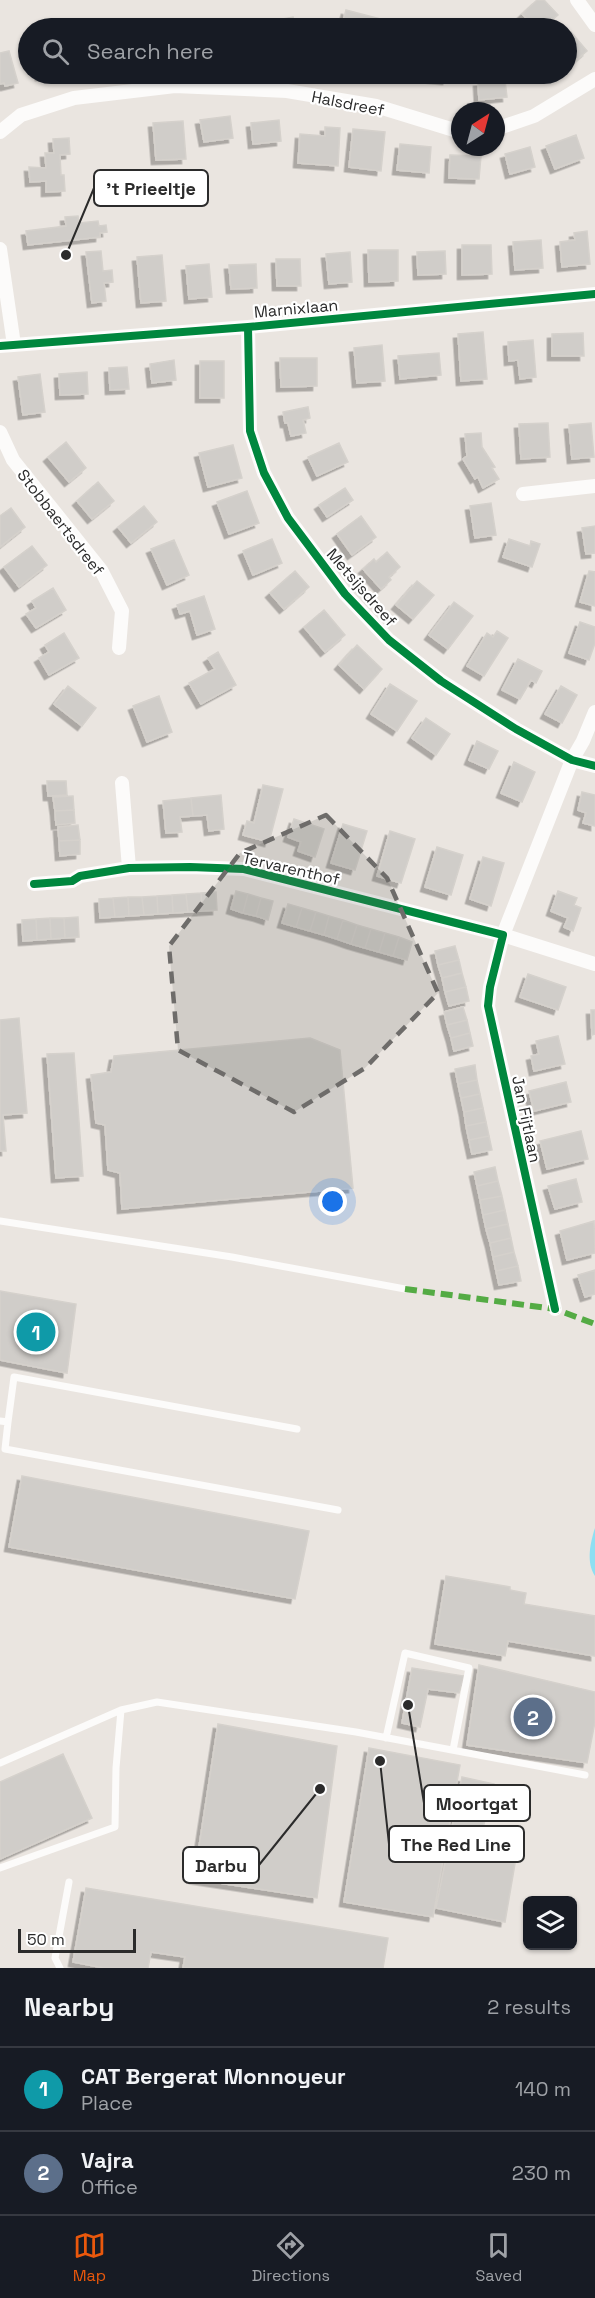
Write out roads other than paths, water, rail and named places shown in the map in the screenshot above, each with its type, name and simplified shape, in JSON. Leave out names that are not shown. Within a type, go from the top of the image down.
[{"type":"street","points":[[577,0],[595,24]]},
{"type":"street","points":[[505,126],[534,116],[595,79]]},
{"type":"street","name":"Halsdreef","points":[[0,118],[21,115],[74,98],[175,86],[287,91],[376,106],[451,129]]},
{"type":"street","name":"Halsdreef","points":[[0,132],[21,115]]},
{"type":"street","points":[[0,249],[7,346]]},
{"type":"street","name":"Marnixlaan","points":[[7,346],[248,327],[595,294]]},
{"type":"street","name":"Metsijsdreef","points":[[248,327],[250,430],[264,473],[288,518],[345,594],[389,640],[441,681],[516,729],[573,760],[595,766]]},
{"type":"street","name":"Stobbaertsdreef","points":[[0,432],[13,460],[101,570],[122,611],[119,648]]},
{"type":"street","points":[[523,494],[595,486]]},
{"type":"street","name":"Jan Fijtlaan","points":[[555,1309],[488,1006],[490,987],[503,935],[573,760],[584,741],[595,712]]},
{"type":"street","points":[[122,783],[129,868]]},
{"type":"street","name":"Tervarenthof","points":[[34,884],[72,881],[80,876],[129,868],[244,869],[503,935],[595,964]]},
{"type":"lane","points":[[0,1221],[232,1257],[405,1289]]},
{"type":"lane","points":[[297,1429],[14,1377],[5,1449],[338,1510]]},
{"type":"lane","points":[[0,1421],[8,1422]]},
{"type":"lane","points":[[386,1738],[405,1653],[470,1668],[453,1750]]},
{"type":"lane","points":[[0,1763],[122,1710],[157,1702],[386,1738],[585,1775]]},
{"type":"lane","points":[[0,1868],[115,1827],[116,1768],[122,1710]]},
{"type":"lane","points":[[60,1968],[56,1958],[69,1882]]},
{"type":"water","points":[[595,1528],[595,1576],[590,1565],[590,1546]]},
{"type":"place","name":"’t Prieeltje","points":[[66,255]]},
{"type":"place","name":"CAT Bergerat Monnoyeur","points":[[36,1332]]},
{"type":"place","name":"Moortgat","points":[[408,1705]]},
{"type":"place","name":"Vajra","points":[[533,1717]]},
{"type":"place","name":"The Red Line","points":[[380,1761]]},
{"type":"place","name":"Darbu","points":[[320,1789]]}]
